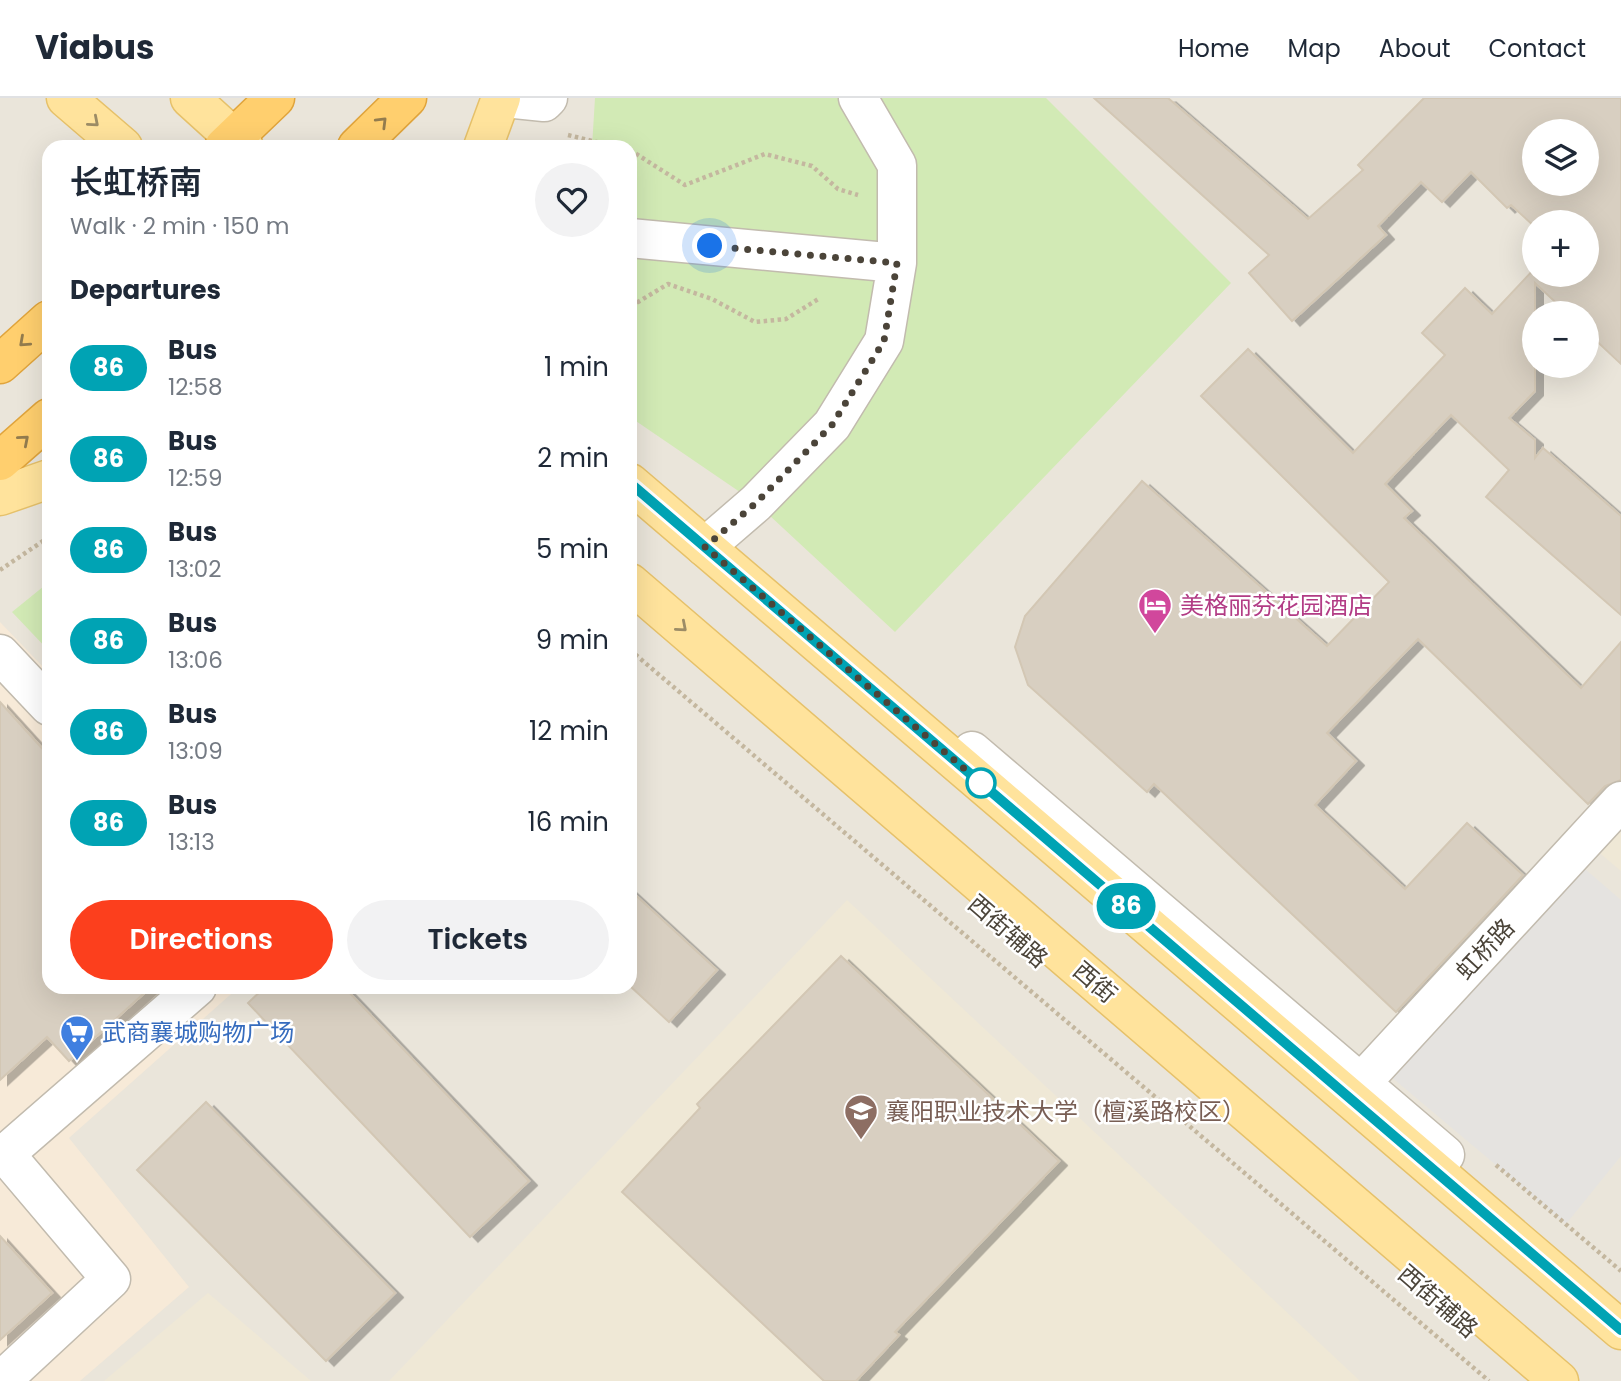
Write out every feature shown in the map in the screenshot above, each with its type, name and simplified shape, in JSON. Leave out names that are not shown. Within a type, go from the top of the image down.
[{"type":"highway","points":[[238,140],[275,98]]},
{"type":"highway","points":[[364,140],[407,98]]},
{"type":"highway","points":[[0,365],[42,326]]},
{"type":"highway","points":[[0,461],[42,424]]},
{"type":"main road","points":[[66,98],[115,140]]},
{"type":"main road","points":[[190,98],[230,140]]},
{"type":"main road","points":[[486,140],[503,98]]},
{"type":"main road","points":[[0,496],[42,481]]},
{"type":"main road","points":[[637,489],[788,618],[1355,1089],[1621,1330]]},
{"type":"main road","name":"西街","points":[[637,599],[721,661],[1559,1381]]},
{"type":"street","points":[[503,98],[544,102],[548,98]]},
{"type":"street","points":[[705,547],[756,503],[832,425],[884,341],[897,263],[897,165],[858,98]]},
{"type":"street","points":[[637,239],[897,263]]},
{"type":"street","points":[[0,654],[42,699]]},
{"type":"street","name":"西街辅路","points":[[721,661],[761,719],[1532,1381]]},
{"type":"street","name":"虹桥路","points":[[1355,1089],[1621,801]]},
{"type":"street","points":[[1,1381],[111,1279],[5,1154],[189,994]]},
{"type":"street","points":[[1355,1089],[1621,1308]]},
{"type":"path","points":[[637,154],[685,185],[765,154],[812,166],[838,189],[897,205]]},
{"type":"path","points":[[637,302],[668,285],[712,299],[755,322],[786,319],[823,295]]},
{"type":"path","points":[[0,570],[42,542]]},
{"type":"path","points":[[637,656],[1489,1381]]},
{"type":"shaded area","points":[[0,98],[1621,98],[1621,1381],[0,1381]]},
{"type":"shaded area","name":"武商襄城购物广场","points":[[0,622],[42,666],[42,994],[231,994],[69,1138],[189,1287],[80,1381],[0,1381]]},
{"type":"shaded area","points":[[1621,821],[1621,871],[1595,849]]},
{"type":"shaded area","points":[[1570,856],[1621,900],[1621,1156],[1566,1224],[1377,1065]]},
{"type":"shaded area","name":"襄阳职业技术大学（檀溪路校区）","points":[[847,900],[1360,1381],[389,1381]]},
{"type":"shaded area","points":[[208,1293],[311,1381],[104,1381]]},
{"type":"green space","points":[[595,98],[1046,98],[1231,283],[895,632],[756,503],[637,422],[637,140],[592,140]]},
{"type":"green space","points":[[42,588],[42,644],[12,612]]},
{"type":"building","points":[[1094,98],[1168,98],[1308,219],[1363,170],[1358,165],[1424,98],[1621,98],[1621,364],[1599,343],[1599,301],[1554,301],[1539,287],[1599,287],[1599,210],[1522,210],[1522,215],[1511,205],[1507,208],[1471,172],[1442,202],[1421,182],[1378,226],[1386,235],[1292,321],[1249,273],[1269,255]]},
{"type":"building","points":[[1522,282],[1522,287],[1535,287],[1535,301],[1522,301],[1522,378],[1535,378],[1535,391],[1509,418],[1535,440],[1535,458],[1543,448],[1621,516],[1621,615],[1486,497],[1509,470],[1451,415],[1385,484],[1412,511],[1404,518],[1581,688],[1621,642],[1621,780],[1605,786],[1588,804],[1418,639],[1327,733],[1356,761],[1315,805],[1405,889],[1467,823],[1523,875],[1396,1012],[1154,784],[1147,792],[1028,685],[1015,647],[1025,616],[1142,481],[1327,646],[1389,582],[1201,396],[1248,349],[1353,453],[1445,355],[1422,333],[1465,288],[1492,314]]},
{"type":"building","name":"武商襄城购物广场","points":[[0,702],[42,748],[42,994],[143,994],[69,1061],[47,1037],[0,1080]]},
{"type":"building","points":[[637,896],[717,970],[669,1022],[637,992]]},
{"type":"building","points":[[841,956],[1059,1161],[895,1332],[899,1335],[856,1381],[824,1381],[622,1192],[700,1108],[697,1104]]},
{"type":"building","points":[[258,994],[351,994],[529,1181],[470,1237],[248,1003]]},
{"type":"building","points":[[206,1102],[395,1293],[326,1361],[137,1170]]},
{"type":"building","points":[[0,1236],[52,1293],[0,1340]]},
{"type":"bus line","name":"86","points":[[637,489],[1621,1330]]},
{"type":"place","name":"美格丽芬花园酒店","points":[[1155,635]]},
{"type":"place","name":"武商襄城购物广场","points":[[77,1062]]},
{"type":"place","name":"襄阳职业技术大学（檀溪路校区）","points":[[861,1141]]},
{"type":"route","points":[[710,246],[897,263],[884,341],[832,425],[756,503],[705,547],[981,783]]}]
